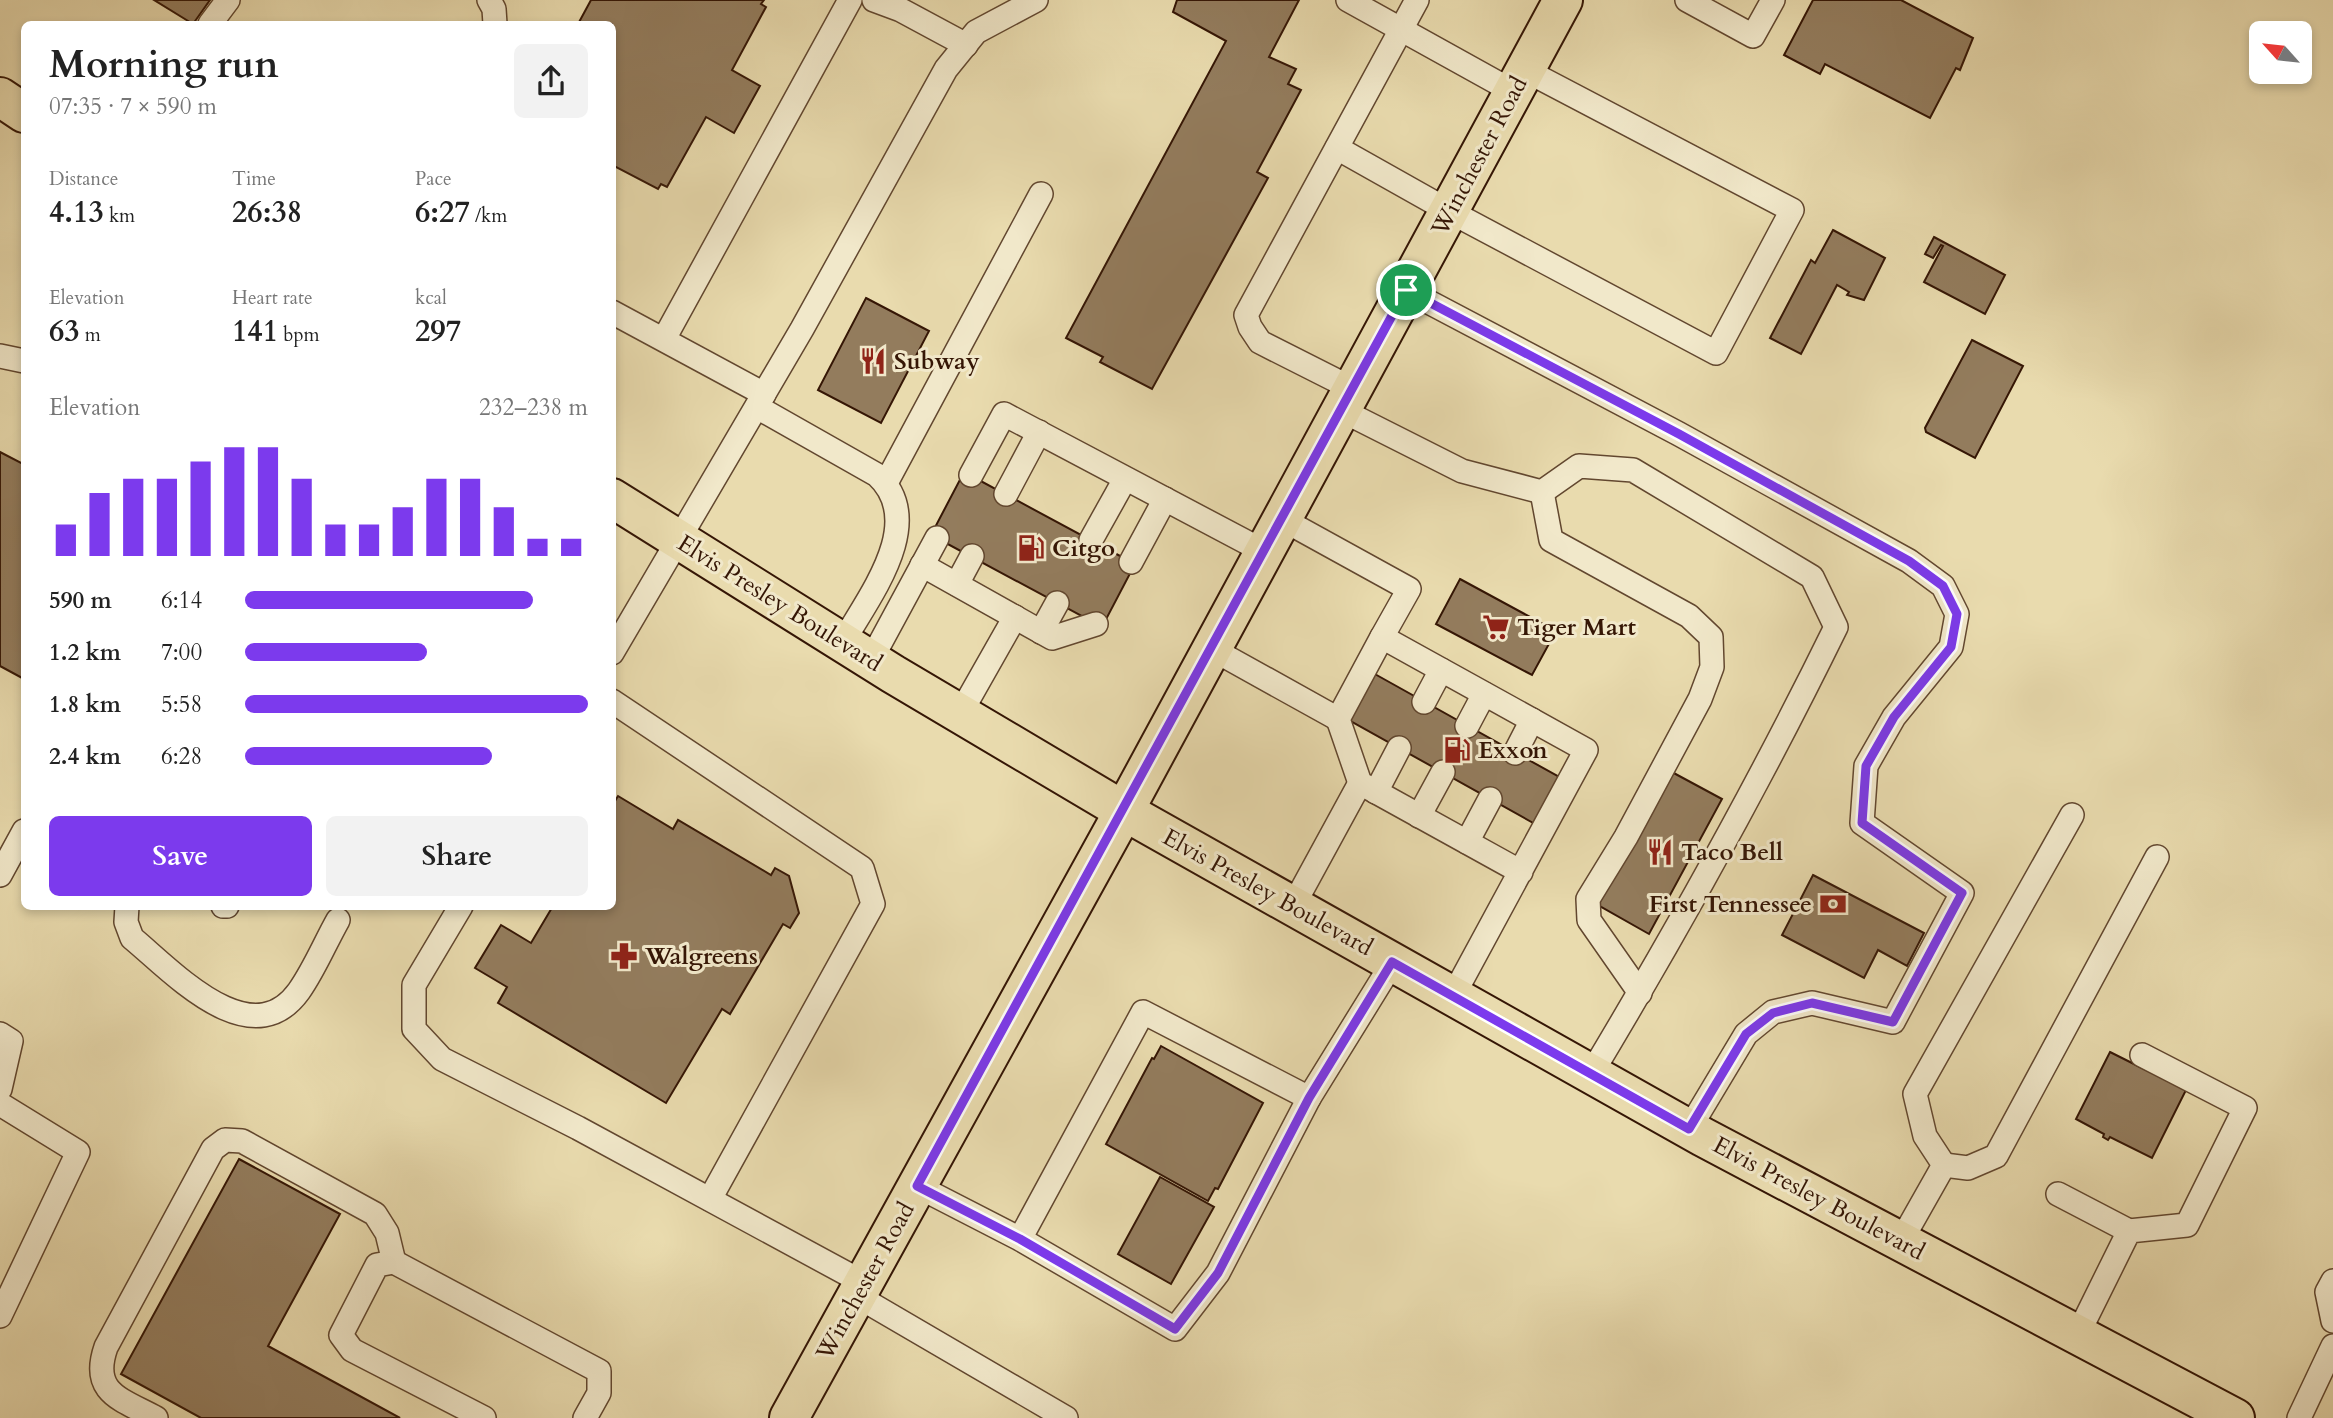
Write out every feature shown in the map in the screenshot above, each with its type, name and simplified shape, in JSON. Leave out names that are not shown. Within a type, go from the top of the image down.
[{"type":"main road","name":"Winchester Road","points":[[789,1418],[1124,811],[1563,0]]},
{"type":"main road","points":[[0,97],[21,111]]},
{"type":"main road","name":"Elvis Presley Boulevard","points":[[616,500],[960,714],[1124,811],[1689,1129],[2235,1418]]},
{"type":"lane","points":[[212,21],[228,0]]},
{"type":"lane","points":[[489,0],[494,9],[495,21]]},
{"type":"lane","points":[[664,339],[850,0]]},
{"type":"lane","points":[[874,0],[904,5],[966,45]]},
{"type":"lane","points":[[616,646],[761,401],[946,69],[976,32],[1036,0]]},
{"type":"lane","points":[[1338,148],[1449,211],[1716,353],[1792,210],[1520,81],[1402,30],[1348,0]]},
{"type":"lane","points":[[1416,0],[1246,315],[1250,327],[1261,342],[1462,471],[1542,492]]},
{"type":"lane","points":[[1687,0],[1753,36],[1773,0]]},
{"type":"lane","points":[[886,483],[1041,194]]},
{"type":"lane","points":[[1406,290],[1679,434],[1909,561],[1943,586],[1957,614],[1951,647],[1894,717],[1866,766],[1862,823],[1962,893],[1893,1022],[1812,1003],[1773,1013],[1746,1034],[1689,1129]]},
{"type":"lane","points":[[616,314],[664,339],[891,487],[897,511],[894,547],[857,651]]},
{"type":"lane","points":[[0,356],[21,360]]},
{"type":"lane","points":[[971,475],[1004,414],[1165,499],[1273,535],[1409,589],[1338,719]]},
{"type":"lane","points":[[1006,494],[1039,432]]},
{"type":"lane","points":[[1542,492],[1578,466],[1633,470],[1812,577],[1836,627],[1786,726],[1640,993],[1591,1074]]},
{"type":"lane","points":[[1091,540],[1125,479]]},
{"type":"lane","points":[[1542,492],[1551,540],[1689,616],[1711,637],[1712,667],[1700,699],[1626,837],[1588,899],[1589,920],[1640,993]]},
{"type":"lane","points":[[1131,562],[1165,499]]},
{"type":"lane","points":[[857,651],[922,565],[937,538]]},
{"type":"lane","points":[[957,584],[972,556]]},
{"type":"lane","points":[[922,565],[1052,638],[1096,624]]},
{"type":"lane","points":[[1041,632],[1057,603]]},
{"type":"lane","points":[[960,714],[1015,617]]},
{"type":"lane","points":[[1382,637],[1586,750],[1453,996]]},
{"type":"lane","points":[[1212,649],[1338,719],[1368,788],[1521,872]]},
{"type":"lane","points":[[1424,702],[1441,670]]},
{"type":"lane","points":[[1468,726],[1485,694]]},
{"type":"lane","points":[[616,704],[862,867],[873,904],[710,1199]]},
{"type":"lane","points":[[1515,752],[1532,720]]},
{"type":"lane","points":[[1293,906],[1368,788],[1399,748]]},
{"type":"lane","points":[[1419,816],[1443,772]]},
{"type":"lane","points":[[1467,842],[1490,799]]},
{"type":"lane","points":[[2072,815],[1915,1094],[1925,1136],[1944,1165],[1968,1168],[1996,1156],[2157,857]]},
{"type":"lane","points":[[0,875],[21,836]]},
{"type":"lane","points":[[127,910],[126,922],[132,938],[213,1004],[230,1013],[250,1016],[265,1014],[283,1006],[298,993],[338,920]]},
{"type":"lane","points":[[459,910],[414,985],[414,1029],[442,1059],[710,1199],[1066,1418]]},
{"type":"lane","points":[[917,1186],[1020,1239],[1175,1329],[1218,1273],[1309,1098],[1392,962]]},
{"type":"lane","points":[[1020,1239],[1143,1013],[1309,1098]]},
{"type":"lane","points":[[0,1034],[12,1041],[0,1089]]},
{"type":"lane","points":[[2058,1194],[2129,1231],[2187,1224],[2245,1108],[2141,1055]]},
{"type":"lane","points":[[0,1104],[78,1152],[0,1316]]},
{"type":"lane","points":[[156,1418],[109,1392],[102,1381],[100,1365],[106,1347],[207,1161],[214,1149],[225,1140],[242,1141],[375,1214],[387,1233],[394,1262]]},
{"type":"lane","points":[[1901,1241],[1944,1165]]},
{"type":"lane","points":[[2078,1334],[2129,1231]]},
{"type":"lane","points":[[484,1418],[352,1350],[341,1335],[377,1265],[394,1262],[599,1371],[599,1392],[585,1418]]},
{"type":"lane","points":[[2330,1286],[2333,1321]]},
{"type":"lane","points":[[2299,1418],[2333,1346]]},
{"type":"building","points":[[154,0],[210,0],[195,21],[188,21]]},
{"type":"building","points":[[591,0],[764,0],[761,4],[766,7],[732,70],[760,86],[734,133],[706,117],[667,187],[661,184],[658,189],[616,167],[616,21],[580,21]]},
{"type":"building","points":[[1177,0],[1299,0],[1269,57],[1296,69],[1288,84],[1301,90],[1257,172],[1268,178],[1152,389],[1100,362],[1103,357],[1066,338],[1226,41],[1173,12]]},
{"type":"building","points":[[1813,0],[1901,0],[1973,38],[1960,70],[1956,68],[1930,118],[1825,64],[1820,74],[1784,55]]},
{"type":"building","points":[[1833,230],[1885,258],[1864,300],[1847,295],[1849,292],[1837,285],[1801,354],[1770,338],[1811,260],[1815,263]]},
{"type":"building","points":[[1934,237],[2005,275],[1985,314],[1924,282],[1943,246],[1941,245],[1933,258],[1925,254]]},
{"type":"building","name":"Subway","points":[[866,298],[929,331],[881,423],[818,390]]},
{"type":"building","points":[[1972,340],[2023,366],[1975,458],[1926,432],[1925,428]]},
{"type":"building","points":[[0,452],[21,463],[21,677],[0,666]]},
{"type":"building","name":"Citgo","points":[[964,472],[1135,564],[1102,627],[931,535]]},
{"type":"building","name":"Tiger Mart","points":[[1460,579],[1556,631],[1532,675],[1436,624]]},
{"type":"building","name":"Exxon","points":[[1373,673],[1561,778],[1535,824],[1347,719]]},
{"type":"building","name":"Taco Bell","points":[[1670,771],[1722,799],[1649,934],[1598,905]]},
{"type":"building","name":"Walgreens","points":[[618,796],[673,829],[678,820],[771,875],[775,868],[789,876],[799,913],[790,928],[783,924],[730,1014],[722,1009],[666,1103],[498,1003],[507,987],[475,968],[501,925],[531,943],[551,910],[616,910]]},
{"type":"building","name":"First Tennessee","points":[[1813,875],[1924,933],[1907,966],[1878,950],[1864,978],[1782,935]]},
{"type":"building","points":[[1161,1046],[1263,1103],[1218,1189],[1215,1188],[1208,1201],[1106,1144]]},
{"type":"building","points":[[2110,1052],[2186,1090],[2152,1158],[2110,1137],[2108,1140],[2103,1137],[2104,1134],[2076,1119]]},
{"type":"building","points":[[239,1159],[340,1214],[268,1346],[400,1418],[201,1418],[121,1374]]},
{"type":"building","points":[[1160,1177],[1214,1207],[1171,1284],[1118,1254]]},
{"type":"place","name":"Subway","points":[[873,361]]},
{"type":"place","name":"Citgo","points":[[1031,548]]},
{"type":"place","name":"Tiger Mart","points":[[1496,627]]},
{"type":"place","name":"Exxon","points":[[1457,750]]},
{"type":"place","name":"Taco Bell","points":[[1660,852]]},
{"type":"place","name":"First Tennessee","points":[[1833,904]]},
{"type":"place","name":"Walgreens","points":[[624,956]]},
{"type":"route","points":[[1406,290],[1679,434],[1909,561],[1943,586],[1957,614],[1951,647],[1894,717],[1866,766],[1862,823],[1962,893],[1893,1022],[1812,1003],[1773,1013],[1746,1034],[1689,1129],[1392,962],[1309,1098],[1218,1273],[1175,1329],[1020,1239],[917,1186],[1406,290]]}]
